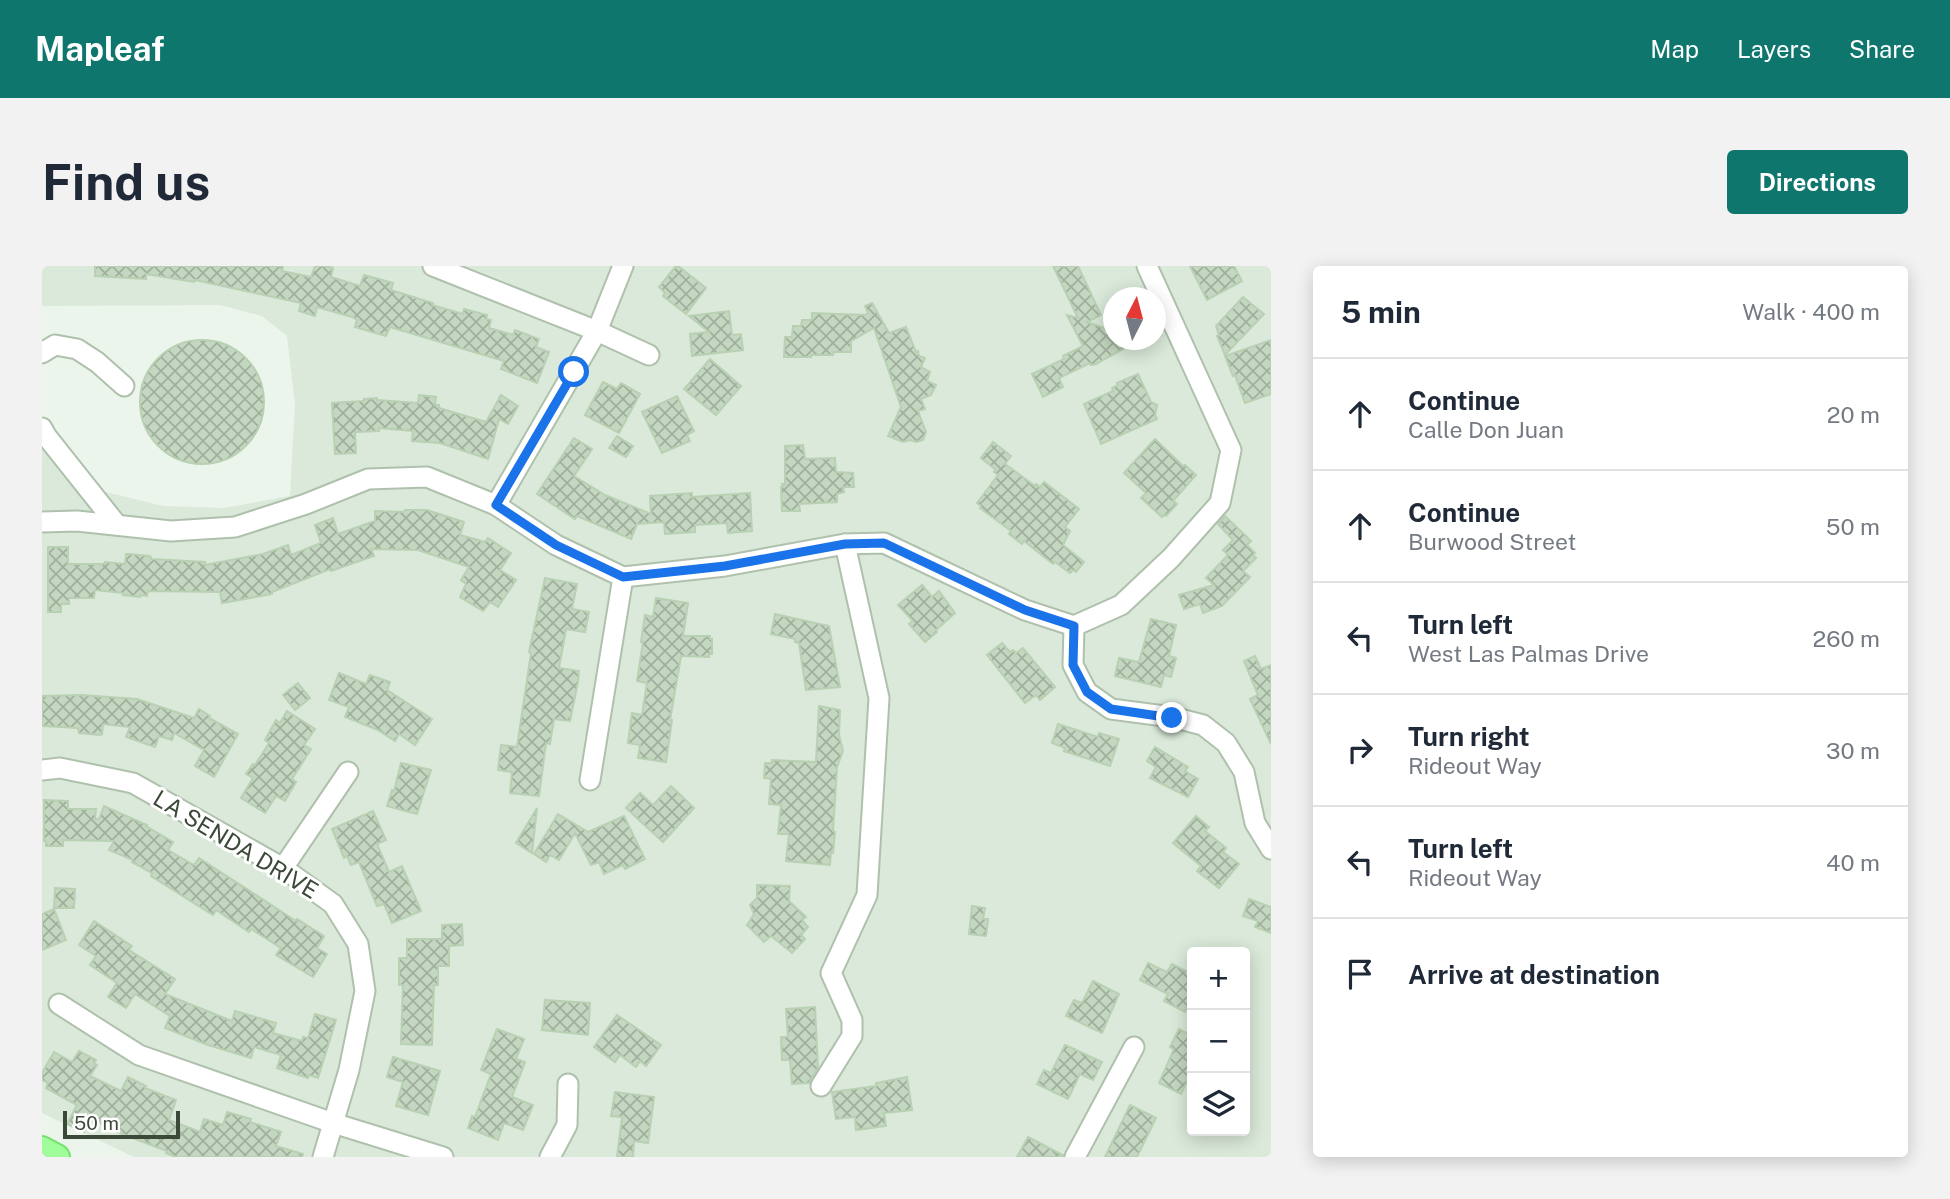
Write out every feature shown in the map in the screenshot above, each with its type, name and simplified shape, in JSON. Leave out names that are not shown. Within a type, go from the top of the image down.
[{"type":"main road","points":[[42,1149],[57,1157]]},
{"type":"street","points":[[433,266],[597,331],[649,355]]},
{"type":"street","points":[[496,505],[597,331],[623,266]]},
{"type":"street","points":[[42,522],[77,521],[171,531],[234,527],[306,504],[368,479],[427,477],[496,505],[556,545],[623,577],[725,566],[845,544],[884,543],[1025,610],[1074,626],[1121,605],[1171,558],[1220,503],[1231,450],[1147,266]]},
{"type":"street","points":[[42,353],[55,345],[77,349],[97,362],[124,386]]},
{"type":"street","points":[[42,428],[117,525]]},
{"type":"street","points":[[821,1086],[852,1036],[852,1020],[831,973],[867,895],[879,698],[845,544]]},
{"type":"street","points":[[590,780],[623,577]]},
{"type":"street","points":[[1074,626],[1073,665],[1087,692],[1111,709],[1203,725],[1226,743],[1244,772],[1255,823],[1271,849]]},
{"type":"street","name":"LA SENDA DRIVE","points":[[42,770],[60,768],[133,783],[283,868],[333,904],[358,944],[365,991],[349,1070],[323,1157]]},
{"type":"street","points":[[283,868],[348,772]]},
{"type":"street","points":[[59,1004],[139,1055],[333,1123],[443,1157]]},
{"type":"street","points":[[1074,1157],[1134,1047]]},
{"type":"street","points":[[550,1157],[567,1125],[568,1084]]},
{"type":"shaded area","points":[[42,266],[1271,266],[1271,1157],[134,1157],[42,1113],[42,446],[85,487],[163,506],[224,508],[290,496],[295,404],[287,336],[262,316],[220,305],[42,306]]},
{"type":"building","points":[[95,266],[283,266],[282,271],[311,277],[315,266],[326,266],[333,268],[331,277],[360,286],[364,275],[393,283],[391,290],[433,303],[432,305],[463,314],[464,309],[487,315],[486,319],[491,320],[489,328],[513,335],[515,330],[539,339],[536,347],[549,352],[537,383],[501,369],[504,361],[390,327],[386,336],[355,327],[357,320],[352,317],[317,307],[315,316],[299,311],[301,303],[195,280],[194,282],[146,274],[146,279],[95,276]]},
{"type":"building","points":[[676,266],[706,288],[686,314],[663,296],[665,293],[659,287]]},
{"type":"building","points":[[1053,266],[1078,266],[1101,315],[1087,322],[1103,328],[1103,350],[1121,350],[1096,364],[1090,363],[1059,378],[1063,387],[1043,397],[1032,374],[1064,359],[1063,356],[1083,346],[1067,315],[1078,318]]},
{"type":"building","points":[[1190,266],[1234,266],[1242,281],[1207,300]]},
{"type":"building","points":[[1243,297],[1264,314],[1225,355],[1216,326]]},
{"type":"building","points":[[872,303],[889,333],[906,327],[916,352],[925,358],[921,367],[930,372],[927,381],[936,385],[931,395],[921,399],[925,409],[918,411],[926,432],[923,440],[903,442],[888,436],[901,407],[874,328],[851,341],[851,352],[784,357],[785,337],[792,337],[793,326],[801,326],[802,320],[812,320],[812,313],[865,315],[868,313],[865,306]]},
{"type":"building","points":[[729,311],[732,335],[741,334],[743,350],[692,356],[690,334],[709,332],[689,316]]},
{"type":"building","points":[[202,340],[226,345],[246,358],[259,378],[264,402],[259,426],[246,446],[226,459],[202,464],[178,459],[158,446],[145,426],[140,402],[145,378],[158,358],[178,345]]},
{"type":"building","points":[[1271,340],[1271,394],[1245,403],[1225,356]]},
{"type":"building","points":[[710,359],[741,386],[716,415],[684,389]]},
{"type":"building","points":[[1138,374],[1151,402],[1157,405],[1157,419],[1101,444],[1084,404],[1113,391],[1112,388],[1118,385],[1117,383]]},
{"type":"building","points":[[603,382],[617,389],[621,383],[640,394],[619,433],[585,415]]},
{"type":"building","points":[[419,395],[436,397],[435,405],[439,405],[439,408],[486,422],[501,395],[518,406],[508,424],[499,419],[488,459],[440,443],[412,441],[413,431],[379,428],[379,431],[355,432],[356,453],[335,454],[332,403],[377,398],[418,403]]},
{"type":"building","points":[[677,396],[694,431],[687,435],[690,441],[662,453],[642,412]]},
{"type":"building","points":[[617,436],[633,446],[626,457],[609,448]]},
{"type":"building","points":[[574,438],[592,449],[574,476],[605,495],[651,514],[650,496],[692,493],[692,497],[750,493],[752,531],[728,533],[727,523],[695,525],[695,532],[665,534],[664,522],[637,524],[631,539],[577,516],[575,519],[537,494]]},
{"type":"building","points":[[1155,439],[1196,475],[1173,501],[1177,504],[1162,517],[1141,498],[1146,493],[1124,473]]},
{"type":"building","points":[[993,442],[1011,456],[1005,464],[1035,486],[1036,484],[1040,487],[1044,482],[1079,509],[1065,527],[1070,531],[1063,545],[1084,562],[1076,572],[1073,570],[1070,573],[1055,562],[1053,564],[1024,541],[1022,544],[1009,534],[1011,531],[980,508],[977,503],[998,475],[994,472],[996,470],[981,458]]},
{"type":"building","points":[[803,445],[805,459],[835,458],[836,472],[853,473],[854,487],[843,487],[844,492],[837,494],[837,502],[799,504],[800,511],[782,511],[781,487],[785,484],[785,446]]},
{"type":"building","points":[[427,510],[464,522],[460,535],[485,542],[488,538],[511,553],[500,570],[516,580],[498,607],[490,602],[483,611],[460,597],[466,584],[461,580],[469,567],[418,550],[371,549],[374,556],[331,571],[330,569],[272,594],[222,603],[220,592],[148,591],[147,596],[140,597],[95,590],[94,598],[69,598],[69,604],[61,604],[61,612],[48,612],[48,547],[68,547],[68,564],[125,564],[126,554],[129,554],[149,556],[151,559],[205,562],[205,565],[263,554],[288,545],[291,555],[321,543],[315,525],[333,518],[338,534],[375,521],[375,511]]},
{"type":"building","points":[[1225,516],[1251,541],[1247,545],[1256,558],[1243,571],[1250,577],[1222,606],[1203,613],[1200,604],[1184,609],[1179,595],[1214,585],[1206,578],[1228,555],[1223,550],[1233,540],[1218,524]]},
{"type":"building","points":[[545,578],[577,584],[572,609],[589,612],[585,632],[566,629],[559,668],[579,671],[578,682],[570,721],[554,719],[550,744],[546,743],[539,796],[510,793],[512,772],[498,770],[501,745],[517,747],[531,653],[529,652]]},
{"type":"building","points":[[922,585],[932,597],[939,591],[955,613],[925,642],[909,624],[913,621],[898,605]]},
{"type":"building","points":[[656,598],[688,603],[683,636],[710,636],[712,639],[712,654],[709,654],[709,657],[681,656],[666,762],[638,758],[640,745],[628,743],[632,713],[642,715],[647,683],[637,681],[641,642],[645,615],[653,617]]},
{"type":"building","points":[[775,614],[829,626],[840,687],[806,690],[799,643],[795,642],[795,639],[771,634]]},
{"type":"building","points":[[1151,619],[1176,625],[1169,656],[1176,658],[1171,677],[1164,675],[1161,687],[1115,676],[1119,658],[1139,662]]},
{"type":"building","points":[[1002,643],[1010,652],[1013,650],[1016,653],[1023,648],[1055,687],[1040,700],[1036,695],[1025,703],[987,655]]},
{"type":"building","points":[[1255,656],[1261,669],[1271,665],[1271,744],[1250,699],[1258,695],[1244,661]]},
{"type":"building","points":[[339,673],[366,684],[370,675],[390,682],[387,690],[432,719],[415,745],[399,734],[395,741],[378,730],[345,717],[349,707],[329,700]]},
{"type":"building","points":[[298,683],[310,698],[295,710],[283,695]]},
{"type":"building","points":[[81,695],[137,699],[194,718],[199,709],[210,716],[209,718],[238,734],[214,777],[195,766],[204,750],[174,733],[172,740],[159,736],[155,747],[126,737],[130,727],[103,724],[100,735],[79,733],[78,728],[42,726],[42,696]]},
{"type":"building","points":[[819,706],[840,710],[839,735],[843,751],[837,767],[835,832],[830,865],[786,861],[789,834],[778,834],[781,805],[769,804],[771,779],[764,778],[765,763],[772,763],[772,760],[816,762]]},
{"type":"building","points":[[287,711],[315,729],[304,745],[311,749],[292,779],[296,782],[285,801],[276,796],[265,813],[241,798],[253,778],[246,774],[269,743],[265,740],[276,720],[280,723]]},
{"type":"building","points":[[1058,724],[1098,737],[1099,733],[1119,739],[1110,766],[1064,751],[1065,748],[1052,743]]},
{"type":"building","points":[[1155,747],[1188,767],[1185,771],[1198,779],[1188,797],[1150,778],[1156,767],[1147,761]]},
{"type":"building","points":[[401,763],[431,770],[417,814],[387,806]]},
{"type":"building","points":[[671,786],[694,808],[663,842],[626,808],[640,793],[653,805]]},
{"type":"building","points":[[44,800],[68,801],[68,809],[96,809],[95,819],[99,819],[104,806],[147,825],[173,842],[168,850],[194,865],[199,858],[324,936],[317,948],[327,954],[313,977],[276,955],[281,948],[251,929],[249,932],[216,910],[213,915],[151,876],[152,873],[132,862],[133,860],[109,850],[114,841],[63,840],[63,846],[46,846]]},
{"type":"building","points":[[537,808],[532,853],[516,843]]},
{"type":"building","points":[[373,811],[386,840],[377,844],[389,872],[402,866],[421,911],[392,923],[384,904],[377,906],[359,862],[351,865],[347,856],[344,858],[332,829]]},
{"type":"building","points":[[558,814],[588,832],[624,816],[645,859],[625,869],[623,865],[604,874],[599,862],[591,865],[575,833],[559,860],[550,855],[546,862],[534,854]]},
{"type":"building","points":[[1196,816],[1209,827],[1205,831],[1226,848],[1223,852],[1239,864],[1219,888],[1197,871],[1201,866],[1173,843]]},
{"type":"building","points":[[757,885],[790,886],[789,901],[806,917],[802,920],[808,927],[801,935],[805,939],[792,953],[771,936],[764,942],[747,925],[754,914],[750,905],[757,898]]},
{"type":"building","points":[[55,888],[75,889],[74,908],[54,908]]},
{"type":"building","points":[[1249,899],[1271,907],[1271,933],[1255,927],[1258,921],[1243,916]]},
{"type":"building","points":[[972,906],[985,908],[983,919],[988,919],[986,936],[969,934]]},
{"type":"building","points":[[54,909],[66,940],[42,950],[42,914]]},
{"type":"building","points":[[94,921],[132,946],[129,950],[175,979],[165,994],[232,1021],[235,1011],[276,1023],[273,1033],[302,1041],[303,1037],[308,1038],[315,1014],[336,1020],[318,1078],[309,1075],[308,1078],[277,1068],[281,1055],[254,1047],[251,1058],[165,1028],[170,1016],[135,994],[126,1008],[108,997],[117,983],[90,965],[96,956],[79,945]]},
{"type":"building","points":[[462,924],[463,945],[449,946],[449,966],[438,966],[438,985],[434,985],[432,1045],[401,1044],[403,985],[399,985],[399,958],[407,958],[407,939],[442,939],[442,925]]},
{"type":"building","points":[[1148,963],[1167,972],[1172,964],[1187,972],[1185,1012],[1164,1001],[1168,994],[1140,980]]},
{"type":"building","points":[[1093,981],[1119,994],[1102,1033],[1066,1016],[1074,1000],[1082,1003]]},
{"type":"building","points":[[545,1000],[590,1003],[588,1035],[542,1030]]},
{"type":"building","points":[[815,1007],[818,1068],[809,1083],[792,1084],[790,1060],[782,1060],[781,1037],[788,1037],[786,1009]]},
{"type":"building","points":[[617,1015],[661,1045],[646,1066],[640,1061],[636,1067],[620,1055],[615,1062],[594,1047]]},
{"type":"building","points":[[497,1029],[524,1039],[516,1059],[525,1062],[512,1097],[533,1105],[523,1130],[504,1123],[498,1140],[468,1128],[472,1116],[475,1117],[491,1074],[481,1070]]},
{"type":"building","points":[[1179,1029],[1187,1033],[1187,1081],[1181,1094],[1159,1083],[1174,1049],[1170,1047]]},
{"type":"building","points":[[1065,1045],[1102,1062],[1093,1080],[1080,1074],[1068,1099],[1037,1084],[1044,1070],[1051,1073]]},
{"type":"building","points":[[79,1051],[96,1060],[94,1063],[97,1065],[90,1076],[121,1091],[128,1077],[146,1086],[145,1088],[176,1100],[169,1120],[200,1132],[204,1119],[223,1125],[227,1112],[281,1132],[276,1146],[303,1154],[302,1157],[176,1157],[94,1120],[89,1122],[84,1132],[67,1124],[77,1105],[46,1088],[48,1083],[42,1080],[42,1073],[54,1052],[72,1062]]},
{"type":"building","points":[[393,1057],[440,1071],[428,1115],[396,1106],[403,1082],[387,1077]]},
{"type":"building","points":[[907,1077],[912,1110],[884,1113],[886,1126],[856,1130],[855,1117],[836,1119],[832,1092],[876,1086],[876,1083]]},
{"type":"building","points":[[615,1092],[654,1097],[648,1143],[634,1141],[633,1157],[617,1157],[622,1117],[611,1116]]},
{"type":"building","points":[[1130,1105],[1156,1118],[1137,1157],[1105,1157]]},
{"type":"building","points":[[1028,1137],[1063,1155],[1063,1157],[1017,1157]]},
{"type":"route","points":[[574,372],[496,505],[556,545],[623,577],[725,566],[845,544],[884,543],[1025,610],[1074,626],[1073,665],[1087,692],[1111,709],[1172,718]]}]
